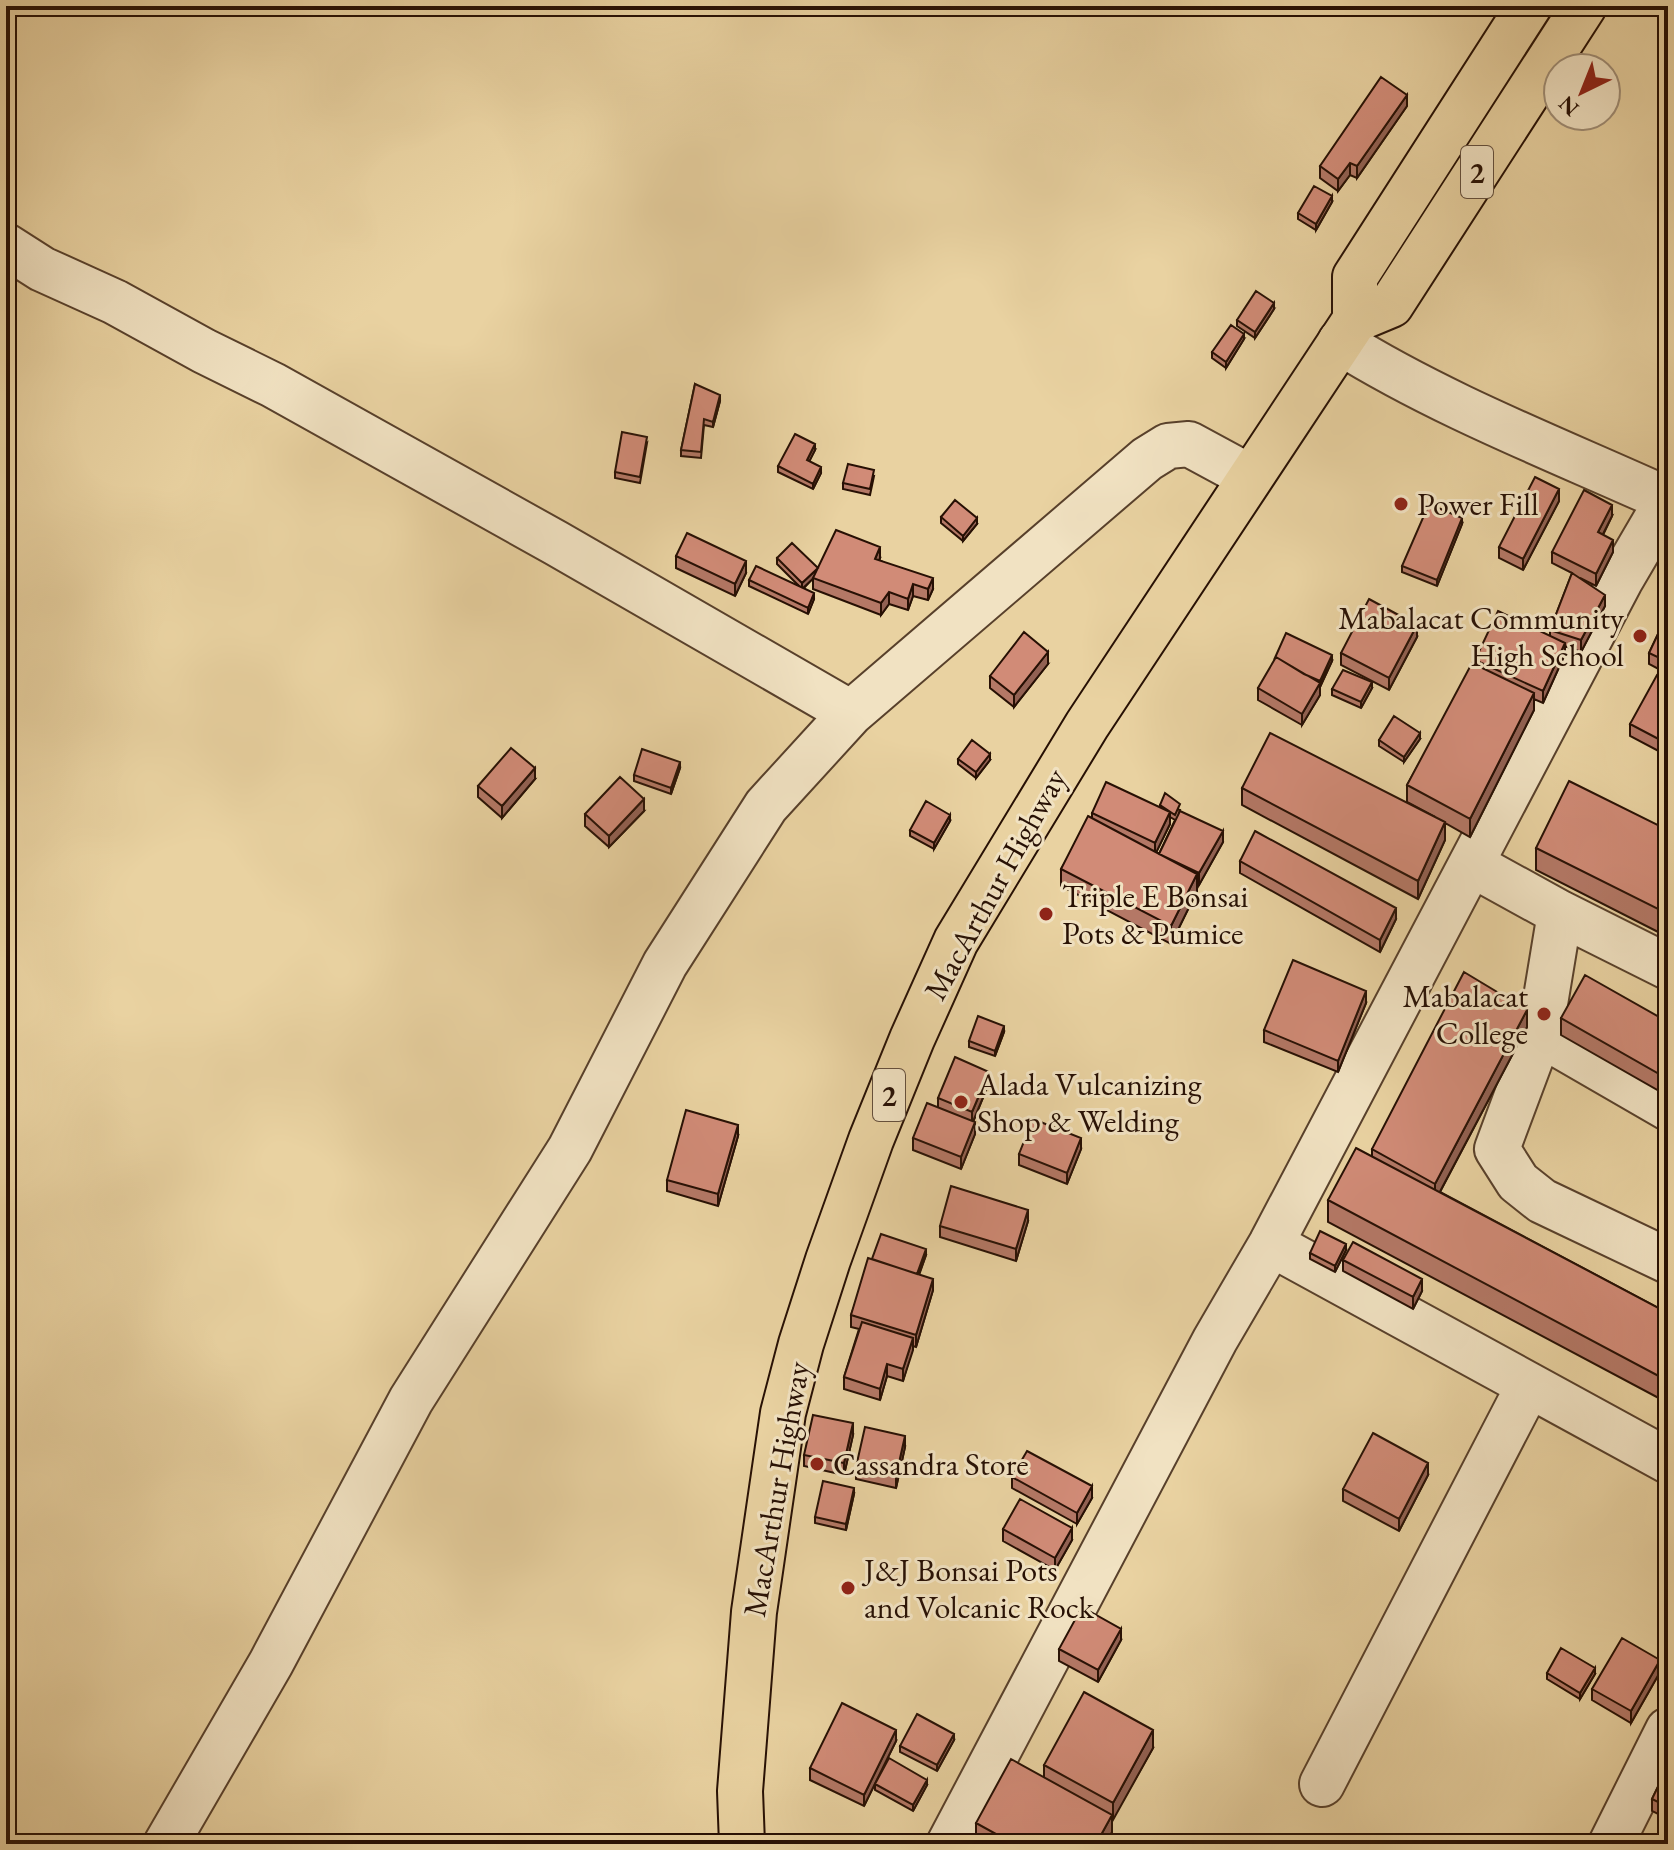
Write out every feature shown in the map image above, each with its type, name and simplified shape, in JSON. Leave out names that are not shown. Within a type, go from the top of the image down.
[{"type":"highway","name":"2","points":[[1348,331],[1355,277],[1529,6]]},
{"type":"highway","name":"2","points":[[1348,331],[1391,305],[1584,6]]},
{"type":"highway","name":"MacArthur Highway","points":[[742,1844],[740,1791],[754,1612],[783,1413],[805,1330],[871,1140],[956,941],[1087,725],[1348,331]]},
{"type":"street","points":[[6,246],[42,269],[115,302],[273,385],[851,713]]},
{"type":"street","points":[[949,1844],[1208,1353],[1271,1244],[1620,581],[1668,500],[1462,407],[1370,361],[1348,331]]},
{"type":"street","points":[[166,1844],[271,1663],[411,1400],[570,1149],[665,964],[766,806],[851,713],[1147,459],[1168,446],[1189,444],[1250,477]]},
{"type":"street","points":[[1471,864],[1668,967]]},
{"type":"street","points":[[1560,913],[1540,1034],[1497,1149],[1518,1182],[1542,1201],[1668,1261]]},
{"type":"street","points":[[1540,1034],[1668,1108]]},
{"type":"street","points":[[1271,1244],[1668,1461]]},
{"type":"street","points":[[1322,1784],[1528,1387]]},
{"type":"street","points":[[1611,1844],[1668,1730]]},
{"type":"building","points":[[1381,77],[1407,95],[1357,166],[1350,163],[1338,179],[1320,166]]},
{"type":"building","points":[[1314,186],[1332,196],[1316,224],[1298,213]]},
{"type":"building","points":[[1256,291],[1274,303],[1255,332],[1237,320]]},
{"type":"building","points":[[1231,325],[1244,334],[1226,362],[1212,352]]},
{"type":"building","points":[[695,384],[720,395],[713,422],[704,419],[701,452],[681,450]]},
{"type":"building","points":[[622,432],[647,437],[640,477],[615,472]]},
{"type":"building","points":[[795,434],[815,444],[807,460],[821,467],[813,484],[778,466]]},
{"type":"building","points":[[848,464],[874,470],[870,489],[843,483]]},
{"type":"building","points":[[1535,477],[1559,489],[1523,559],[1499,547]]},
{"type":"building","points":[[1584,490],[1612,505],[1598,532],[1613,540],[1596,574],[1552,552]]},
{"type":"building","points":[[955,500],[977,518],[963,536],[941,517]]},
{"type":"building","points":[[1429,504],[1462,518],[1437,580],[1402,566]]},
{"type":"building","points":[[836,530],[880,547],[875,559],[933,578],[928,589],[913,584],[908,599],[889,592],[881,603],[813,578]]},
{"type":"building","points":[[687,533],[746,561],[735,584],[676,556]]},
{"type":"building","points":[[792,543],[818,568],[802,583],[777,558]]},
{"type":"building","points":[[756,566],[814,593],[808,608],[749,580]]},
{"type":"building","points":[[1572,573],[1605,595],[1581,640],[1550,630]]},
{"type":"building","points":[[1369,599],[1417,625],[1389,678],[1341,653]]},
{"type":"building","points":[[1498,611],[1565,643],[1543,691],[1475,660]]},
{"type":"building","points":[[1668,613],[1668,662],[1649,653]]},
{"type":"building","points":[[1024,632],[1048,652],[1014,695],[990,676]]},
{"type":"building","points":[[1286,633],[1332,655],[1320,681],[1276,657],[1274,660]]},
{"type":"building","points":[[1276,657],[1320,683],[1302,714],[1258,688]]},
{"type":"building","points":[[1472,663],[1534,693],[1470,819],[1407,785]]},
{"type":"building","points":[[1343,670],[1372,682],[1361,702],[1332,689]]},
{"type":"building","points":[[1657,675],[1668,681],[1668,744],[1630,724]]},
{"type":"building","points":[[1394,716],[1420,733],[1404,757],[1379,740]]},
{"type":"building","points":[[1270,733],[1445,822],[1418,881],[1242,788]]},
{"type":"building","points":[[972,740],[990,754],[976,772],[958,759]]},
{"type":"building","points":[[511,748],[535,768],[502,806],[478,786]]},
{"type":"building","points":[[642,749],[680,762],[671,788],[634,775]]},
{"type":"building","points":[[620,777],[644,799],[609,836],[585,814]]},
{"type":"building","points":[[1569,781],[1668,830],[1668,914],[1536,848]]},
{"type":"building","points":[[1106,782],[1170,812],[1155,843],[1092,813]]},
{"type":"building","points":[[1165,793],[1180,804],[1175,815],[1160,805]]},
{"type":"building","points":[[926,801],[950,815],[934,843],[910,830]]},
{"type":"building","points":[[1180,811],[1223,831],[1199,873],[1159,854]]},
{"type":"building","points":[[1088,816],[1197,874],[1171,926],[1061,869]]},
{"type":"building","points":[[1255,831],[1396,908],[1380,940],[1240,861]]},
{"type":"building","points":[[1293,960],[1366,991],[1338,1061],[1264,1030]]},
{"type":"building","points":[[1464,972],[1527,1010],[1435,1184],[1372,1149]]},
{"type":"building","points":[[1585,975],[1668,1022],[1668,1079],[1561,1018]]},
{"type":"building","points":[[978,1016],[1004,1026],[995,1051],[969,1041]]},
{"type":"building","points":[[955,1057],[989,1072],[972,1112],[938,1098]]},
{"type":"building","points":[[927,1103],[975,1122],[961,1157],[913,1138]]},
{"type":"building","points":[[686,1110],[738,1125],[718,1194],[667,1180]]},
{"type":"building","points":[[1033,1119],[1081,1138],[1067,1173],[1019,1154]]},
{"type":"building","points":[[1356,1148],[1668,1313],[1668,1381],[1328,1200]]},
{"type":"building","points":[[951,1186],[1028,1210],[1016,1249],[940,1226]]},
{"type":"building","points":[[1320,1231],[1346,1244],[1335,1266],[1310,1253]]},
{"type":"building","points":[[881,1234],[926,1249],[917,1274],[872,1259]]},
{"type":"building","points":[[1353,1242],[1422,1279],[1413,1297],[1343,1260]]},
{"type":"building","points":[[868,1258],[933,1279],[916,1335],[851,1315]]},
{"type":"building","points":[[862,1322],[913,1338],[903,1369],[887,1364],[880,1389],[844,1377]]},
{"type":"building","points":[[813,1415],[853,1423],[844,1463],[804,1455]]},
{"type":"building","points":[[865,1427],[905,1436],[896,1476],[856,1467]]},
{"type":"building","points":[[1373,1433],[1428,1463],[1399,1519],[1343,1489]]},
{"type":"building","points":[[1027,1451],[1092,1486],[1077,1513],[1012,1477]]},
{"type":"building","points":[[823,1481],[854,1488],[846,1524],[815,1517]]},
{"type":"building","points":[[1020,1499],[1072,1528],[1055,1558],[1003,1529]]},
{"type":"building","points":[[1082,1607],[1121,1629],[1098,1670],[1059,1649]]},
{"type":"building","points":[[1622,1638],[1660,1660],[1631,1711],[1592,1689]]},
{"type":"building","points":[[1561,1648],[1595,1668],[1580,1693],[1547,1673]]},
{"type":"building","points":[[1084,1692],[1153,1730],[1113,1803],[1044,1765]]},
{"type":"building","points":[[842,1703],[896,1730],[864,1795],[810,1768]]},
{"type":"building","points":[[917,1714],[954,1734],[937,1765],[900,1746]]},
{"type":"building","points":[[889,1758],[927,1780],[913,1805],[875,1784]]},
{"type":"building","points":[[1011,1759],[1112,1815],[1096,1844],[1014,1844],[976,1823]]},
{"type":"building","points":[[1668,1766],[1668,1807],[1652,1799]]},
{"type":"place","name":"Power Fill","points":[[1401,504]]},
{"type":"place","name":"Mabalacat Community High School","points":[[1640,636]]},
{"type":"place","name":"Triple E Bonsai Pots & Pumice","points":[[1046,914]]},
{"type":"place","name":"Mabalacat College","points":[[1544,1014]]},
{"type":"place","name":"Alada Vulcanizing Shop & Welding","points":[[961,1102]]},
{"type":"place","name":"Cassandra Store","points":[[817,1464]]},
{"type":"place","name":"J&J Bonsai Pots and Volcanic Rock","points":[[848,1588]]}]
